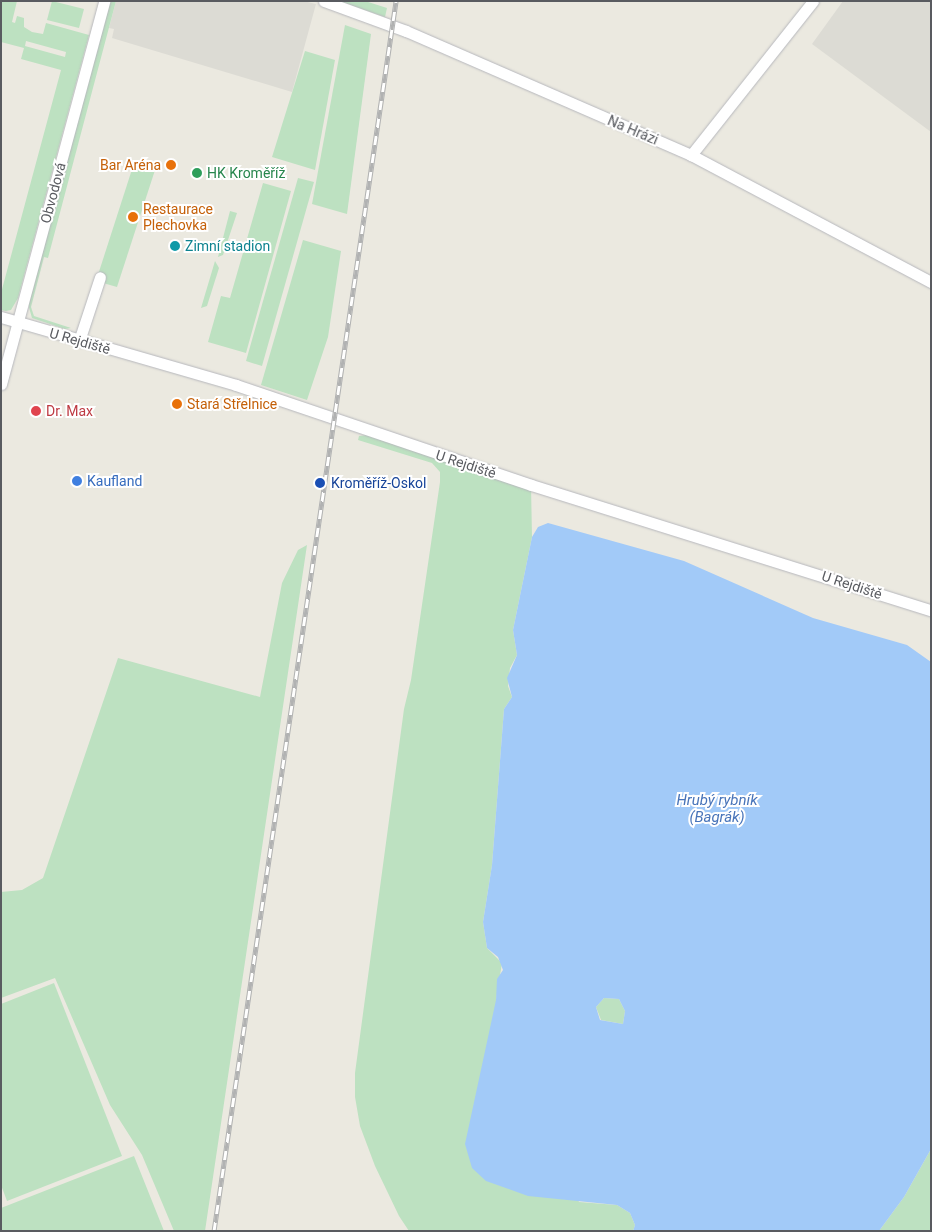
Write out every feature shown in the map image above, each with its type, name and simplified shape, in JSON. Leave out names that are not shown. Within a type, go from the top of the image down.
[{"type":"street","name":"Obvodová","points":[[1,384],[19,323],[104,1]]},
{"type":"street","name":"Na Hrázi","points":[[324,1],[406,30],[692,156],[931,282]]},
{"type":"street","points":[[692,156],[813,1]]},
{"type":"street","points":[[78,341],[100,277]]},
{"type":"street","name":"U Rejdiště","points":[[1,317],[78,341],[236,385],[531,485],[931,610]]},
{"type":"shaded area","points":[[116,1],[303,1],[316,4],[292,92],[112,38],[114,29],[109,28]]},
{"type":"shaded area","points":[[843,1],[931,1],[931,132],[812,44]]},
{"type":"green space","points":[[1,1],[17,1],[12,22],[15,23],[17,16],[24,18],[24,27],[32,32],[43,34],[46,23],[89,35],[18,298],[11,310],[6,311],[1,310],[1,293],[61,70],[21,59],[24,48],[1,42]],"holes":[[[26,41],[66,52],[65,57],[25,46]]]},
{"type":"green space","points":[[52,1],[84,9],[79,28],[47,20]]},
{"type":"green space","points":[[109,1],[116,1],[48,258],[44,257],[31,307],[34,316],[71,328],[65,329],[32,318],[28,304]]},
{"type":"green space","points":[[339,1],[365,1],[387,8],[385,17]]},
{"type":"green space","points":[[345,25],[371,34],[347,214],[312,204]]},
{"type":"green space","points":[[305,51],[335,60],[315,170],[272,157]]},
{"type":"green space","points":[[135,160],[156,167],[117,287],[96,281]]},
{"type":"green space","points":[[298,178],[314,182],[262,366],[246,361]]},
{"type":"green space","points":[[263,183],[291,191],[246,353],[208,342],[221,296],[230,298]]},
{"type":"green space","points":[[230,211],[237,213],[223,255],[218,257]]},
{"type":"green space","points":[[303,240],[341,251],[328,337],[307,400],[261,385]]},
{"type":"green space","points":[[215,261],[219,268],[207,306],[201,308]]},
{"type":"green space","points":[[377,434],[531,485],[532,537],[513,630],[517,655],[510,668],[508,686],[512,697],[504,709],[492,865],[483,922],[487,948],[502,963],[496,1000],[579,1202],[617,1205],[630,1213],[635,1225],[633,1231],[409,1231],[399,1216],[375,1166],[360,1126],[355,1097],[355,1073],[404,709],[411,680],[440,482],[440,472],[432,463],[358,440],[359,436]]},
{"type":"green space","points":[[307,545],[205,1231],[174,1231],[142,1155],[110,1105],[55,978],[1,998],[1,892],[22,890],[43,878],[118,658],[260,697],[282,583],[298,550]]},
{"type":"green space","points":[[54,983],[122,1156],[7,1201],[1,1185],[1,1004]]},
{"type":"green space","points":[[604,998],[619,999],[625,1011],[623,1024],[601,1020],[596,1007]]},
{"type":"green space","points":[[931,1149],[931,1231],[879,1231],[904,1197]]},
{"type":"green space","points":[[134,1156],[164,1231],[1,1231],[1,1208]]},
{"type":"water","name":"Hrubý rybník (Bagrák)","points":[[548,523],[684,561],[813,618],[907,645],[931,662],[931,1149],[904,1197],[879,1231],[633,1231],[635,1225],[630,1213],[617,1205],[528,1196],[486,1181],[472,1168],[465,1144],[496,1000],[497,979],[503,970],[498,957],[487,948],[483,922],[492,865],[504,709],[512,697],[507,678],[517,655],[513,630],[532,537],[538,527]],"holes":[[[604,998],[619,999],[625,1011],[623,1024],[600,1020],[596,1007]]]},
{"type":"railway","points":[[214,1231],[396,1]]},
{"type":"place","name":"Bar Aréna","points":[[171,165]]},
{"type":"place","name":"HK Kroměříž","points":[[197,173]]},
{"type":"place","name":"Restaurace Plechovka","points":[[133,217]]},
{"type":"place","name":"Zimní stadion","points":[[175,246]]},
{"type":"place","name":"Stará Střelnice","points":[[177,404]]},
{"type":"place","name":"Dr. Max","points":[[36,411]]},
{"type":"place","name":"Kaufland","points":[[77,481]]},
{"type":"place","name":"Kroměříž-Oskol","points":[[320,483]]}]
